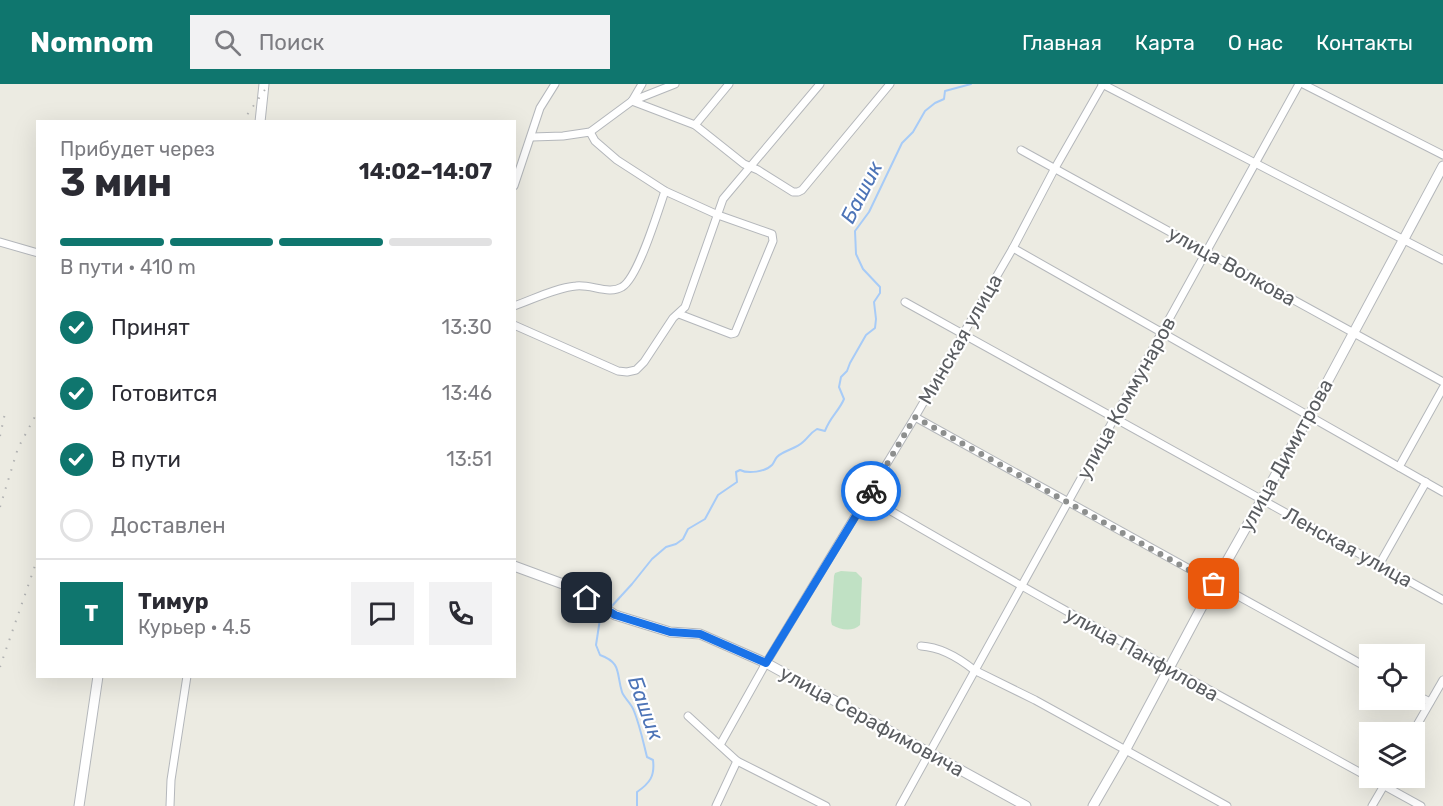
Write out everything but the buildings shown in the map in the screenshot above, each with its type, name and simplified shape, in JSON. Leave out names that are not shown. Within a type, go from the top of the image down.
[{"type":"street","points":[[260,120],[264,84]]},
{"type":"street","points":[[516,181],[532,138],[540,108],[555,84]]},
{"type":"street","points":[[632,101],[642,84]]},
{"type":"street","points":[[532,138],[590,132],[632,101],[675,84]]},
{"type":"street","points":[[695,125],[729,84]]},
{"type":"street","points":[[516,326],[618,371],[636,370],[644,362],[673,318],[685,307],[723,199],[820,84]]},
{"type":"street","points":[[632,101],[695,125],[744,165],[793,192],[798,192],[890,84]]},
{"type":"street","points":[[1102,84],[1443,260]]},
{"type":"street","name":"Минская улица","points":[[720,745],[766,663],[915,417],[1013,248],[1102,84]]},
{"type":"street","points":[[1301,84],[1443,155]]},
{"type":"street","name":"улица Коммунаров","points":[[900,806],[1301,84]]},
{"type":"street","points":[[590,132],[595,141],[617,160],[666,191],[718,215],[772,234],[773,241],[735,333],[731,334],[679,314]]},
{"type":"street","name":"улица Волкова","points":[[1022,150],[1443,382]]},
{"type":"street","name":"улица Димитрова","points":[[1093,806],[1309,416],[1443,166]]},
{"type":"street","points":[[516,305],[558,290],[578,286],[612,291],[620,289],[635,270],[666,191]]},
{"type":"street","points":[[0,242],[36,252]]},
{"type":"street","points":[[1013,248],[1443,492]]},
{"type":"street","name":"Ленская улица","points":[[905,303],[1443,600]]},
{"type":"street","points":[[1399,467],[1443,388]]},
{"type":"street","points":[[915,417],[1359,663]]},
{"type":"street","points":[[1379,565],[1426,482]]},
{"type":"street","name":"улица Панфилова","points":[[867,497],[1168,669],[1359,772]]},
{"type":"street","name":"улица Серафимовича","points":[[516,567],[571,587],[615,615],[670,632],[700,634],[766,663],[1026,806]]},
{"type":"street","points":[[921,646],[934,647],[966,663],[974,670],[1020,692],[1227,806]]},
{"type":"street","points":[[79,806],[98,678]]},
{"type":"street","points":[[170,806],[171,780],[187,678]]},
{"type":"street","points":[[1419,722],[1443,680]]},
{"type":"street","points":[[1425,700],[1430,702]]},
{"type":"street","points":[[688,716],[737,761],[826,806]]},
{"type":"street","points":[[716,806],[737,761]]},
{"type":"street","points":[[1372,806],[1383,788]]},
{"type":"street","name":"улица Панфилова","points":[[1388,788],[1421,806]]},
{"type":"green space","points":[[856,572],[862,578],[860,625],[850,629],[835,627],[831,621],[834,576],[835,573]]},
{"type":"waterway","name":"Башик","points":[[611,607],[652,559],[666,547],[683,539],[688,529],[705,519],[718,495],[737,482],[736,472],[740,470],[761,471],[772,465],[776,458],[800,444],[817,429],[825,431],[844,399],[839,387],[841,377],[847,371],[866,335],[875,328],[874,302],[880,293],[880,287],[863,269],[856,254],[855,231],[869,212],[902,143],[913,132],[925,111],[944,99],[945,91],[971,84]]},
{"type":"waterway","name":"Башик","points":[[600,619],[596,645],[600,655],[612,661],[617,669],[622,692],[632,706],[647,757],[653,760],[651,779],[637,792],[637,806]]},
{"type":"railway","points":[[243,120],[269,84]]},
{"type":"railway","points":[[0,436],[5,413]]},
{"type":"railway","points":[[0,507],[18,448],[36,415]]},
{"type":"railway","points":[[0,667],[36,563]]},
{"type":"way so far","points":[[871,491],[915,417],[1214,584]]},
{"type":"route","points":[[587,598],[615,615],[670,632],[700,634],[766,663],[871,491]]}]
